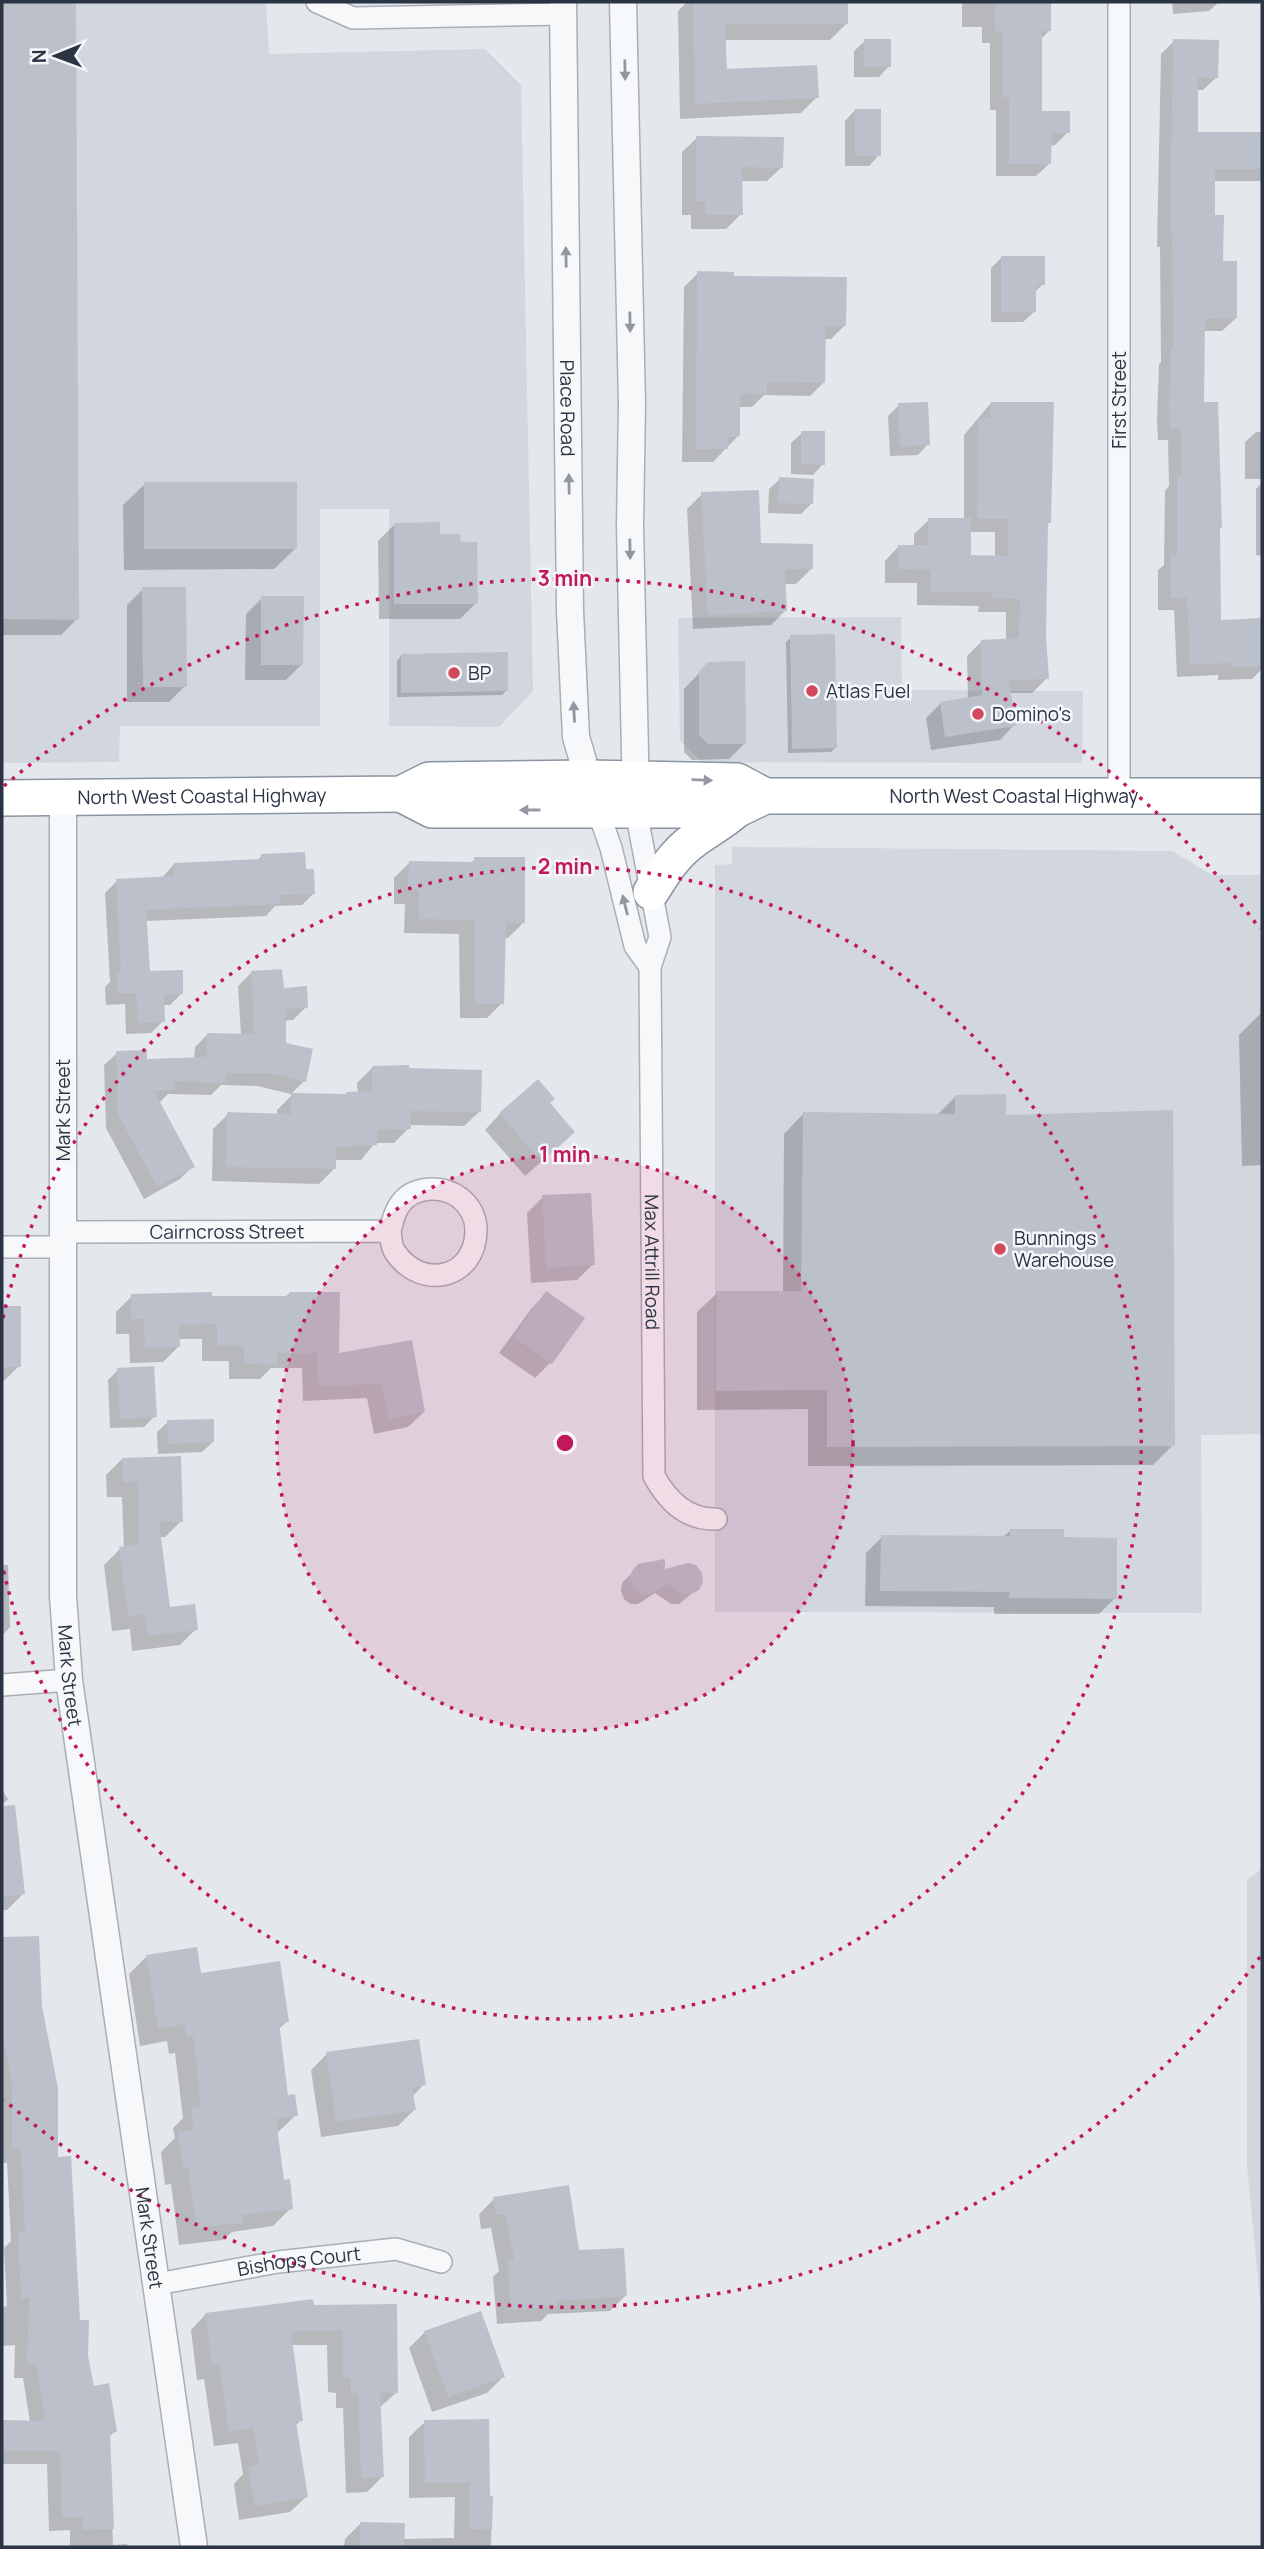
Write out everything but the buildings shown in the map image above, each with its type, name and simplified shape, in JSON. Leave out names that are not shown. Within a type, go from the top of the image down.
[{"type":"highway","name":"North West Coastal Highway","points":[[2,797],[401,794],[429,780],[593,794],[636,795],[737,781],[750,803],[1262,796]]},
{"type":"highway","points":[[651,892],[667,865],[693,840],[750,803]]},
{"type":"street","points":[[317,2],[353,18],[563,8]]},
{"type":"street","points":[[623,2],[632,390],[630,526],[636,795]]},
{"type":"street","name":"First Street","points":[[1119,2],[1119,798]]},
{"type":"street","name":"Place Road","points":[[563,8],[570,611],[576,737],[593,794]]},
{"type":"street","name":"Max Attrill Road","points":[[593,794],[611,848],[635,946],[650,967]]},
{"type":"street","name":"Max Attrill Road","points":[[636,795],[660,937],[650,967],[654,1476],[675,1505],[693,1516],[716,1519]]},
{"type":"street","name":"Mark Street","points":[[63,798],[64,1596],[69,1681],[194,2547]]},
{"type":"street","points":[[430,1188],[452,1192],[468,1205],[476,1221],[476,1244],[466,1262],[452,1272],[427,1276],[410,1270],[393,1250],[390,1231],[399,1205],[415,1192],[430,1188]]},
{"type":"street","name":"Cairncross Street","points":[[2,1247],[64,1239],[390,1231]]},
{"type":"street","points":[[2,1685],[69,1681]]},
{"type":"street","name":"Bishops Court","points":[[156,2284],[278,2262],[396,2249],[441,2262]]},
{"type":"shaded area","points":[[2,2],[266,2],[269,54],[485,49],[521,85],[533,691],[499,727],[389,726],[389,509],[320,509],[320,726],[120,726],[119,762],[2,763]]},
{"type":"shaded area","points":[[901,617],[902,690],[1083,691],[1082,763],[702,762],[680,741],[678,618]]},
{"type":"shaded area","points":[[732,847],[1172,851],[1212,875],[1262,875],[1262,1434],[1201,1435],[1202,1613],[715,1612],[715,865],[732,864]]},
{"type":"shaded area","points":[[1262,1869],[1262,2320],[1247,2166],[1247,1879]]},
{"type":"place","name":"BP","points":[[454,673]]},
{"type":"place","name":"Atlas Fuel","points":[[812,691]]},
{"type":"place","name":"Domino's","points":[[978,714]]},
{"type":"place","name":"Bunnings Warehouse","points":[[1000,1249]]}]
